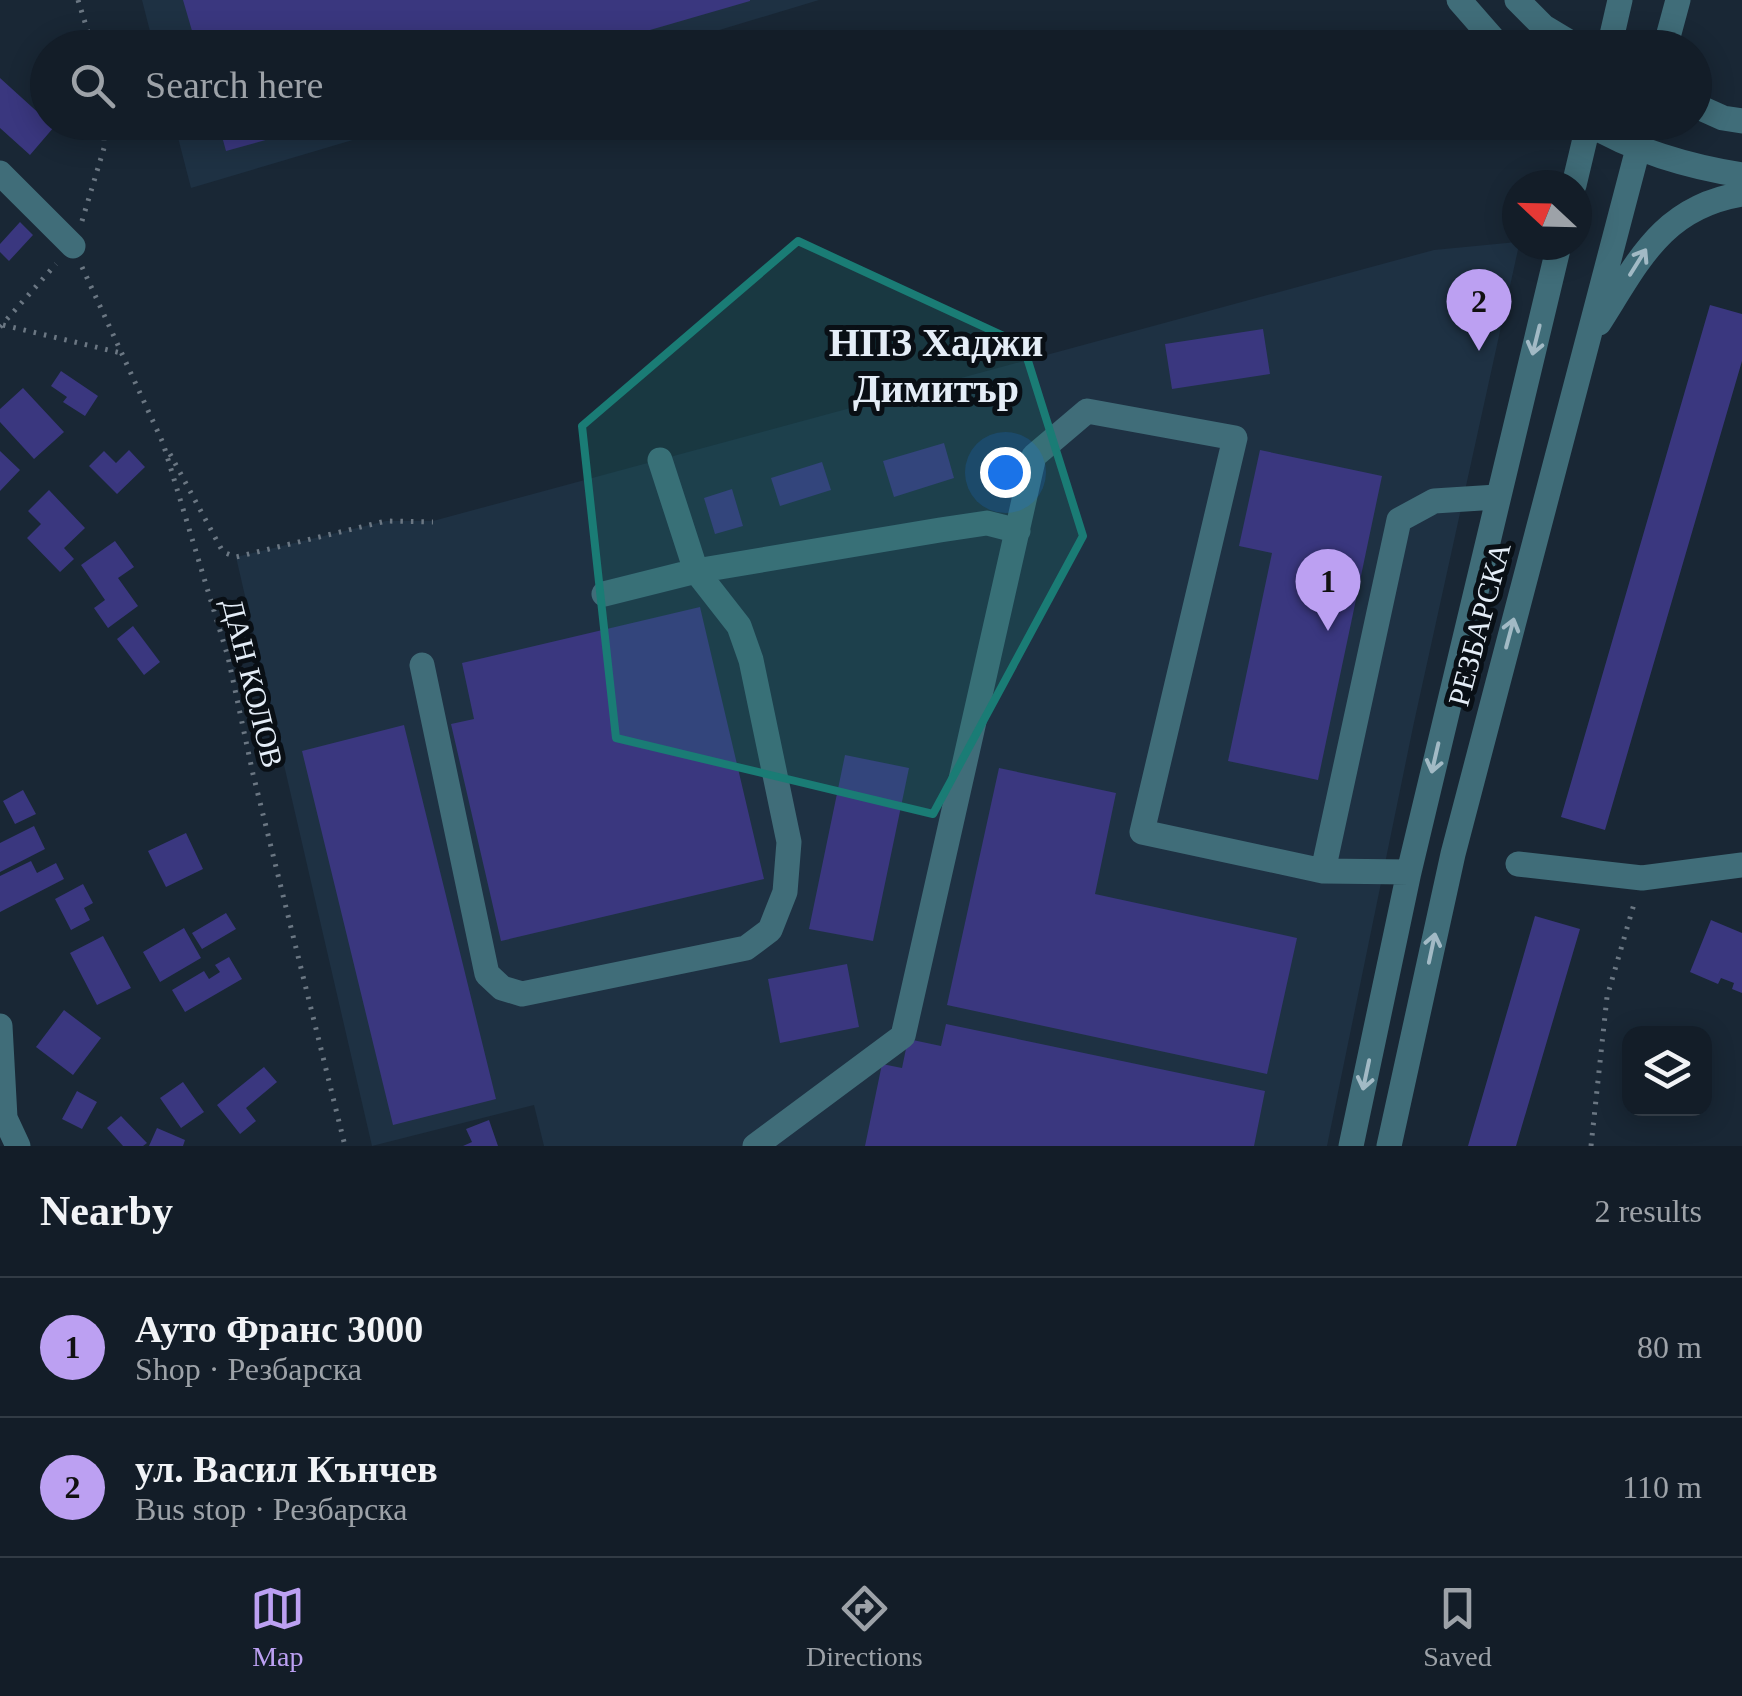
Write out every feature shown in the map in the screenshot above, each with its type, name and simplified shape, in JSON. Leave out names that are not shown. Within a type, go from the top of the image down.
[{"type":"street","points":[[1460,0],[1485,30]]},
{"type":"street","points":[[1517,0],[1549,30]]},
{"type":"street","points":[[1613,30],[1620,0]]},
{"type":"street","points":[[1670,30],[1678,0]]},
{"type":"street","points":[[1712,113],[1742,121]]},
{"type":"street","points":[[1577,170],[1584,140]]},
{"type":"street","name":"РЕЗБАРСКА","points":[[1389,1146],[1452,854],[1639,140]]},
{"type":"street","points":[[1652,140],[1706,170],[1742,175]]},
{"type":"street","points":[[0,172],[72,246]]},
{"type":"street","points":[[1586,344],[1650,243],[1679,216],[1742,194]]},
{"type":"street","name":"РЕЗБАРСКА","points":[[1351,1146],[1408,872],[1555,260]]},
{"type":"street","points":[[754,1146],[903,1036],[1034,456],[1087,410],[1234,438],[1142,832],[1324,871],[1408,872]]},
{"type":"street","points":[[422,665],[487,974],[502,988],[522,994],[746,948],[770,930],[784,892],[789,842],[750,660],[739,626],[696,571],[660,460]]},
{"type":"street","points":[[1324,871],[1399,520],[1434,501],[1496,497]]},
{"type":"street","points":[[604,594],[696,571],[987,523],[1018,531]]},
{"type":"street","points":[[1518,864],[1642,878],[1742,865]]},
{"type":"street","points":[[0,1026],[5,1118],[18,1146]]},
{"type":"path","points":[[78,0],[88,30]]},
{"type":"path","name":"ДАН КОЛОВ","points":[[72,246],[163,442],[228,657],[344,1146]]},
{"type":"path","points":[[3,325],[121,353]]},
{"type":"path","points":[[163,442],[223,552],[236,557],[386,520],[433,522]]},
{"type":"path","points":[[1591,1146],[1606,997],[1642,878]]},
{"type":"highlighted area","points":[[798,241],[1023,345],[1083,536],[933,814],[616,738],[582,426]]},
{"type":"shaded area","points":[[142,0],[819,0],[720,30],[150,30]]},
{"type":"shaded area","points":[[179,140],[353,140],[191,188]]},
{"type":"shaded area","points":[[1502,243],[1502,260],[1516,260],[1413,727],[1327,1146],[544,1146],[534,1105],[372,1146],[236,557],[386,521],[433,521],[1434,250]]},
{"type":"building","points":[[183,0],[750,0],[650,30],[192,30]]},
{"type":"building","points":[[0,78],[30,105],[30,140],[43,140],[30,155],[0,128]]},
{"type":"building","points":[[223,140],[266,140],[226,151]]},
{"type":"building","points":[[20,222],[33,235],[9,261],[0,252],[0,244]]},
{"type":"building","points":[[1710,305],[1742,314],[1742,361],[1605,830],[1561,817]]},
{"type":"building","points":[[1263,329],[1270,374],[1172,389],[1165,344]]},
{"type":"building","points":[[61,371],[98,396],[85,416],[63,402],[67,397],[51,386]]},
{"type":"building","points":[[23,388],[64,432],[34,459],[0,422],[0,409]]},
{"type":"building","points":[[944,443],[954,478],[894,497],[883,461]]},
{"type":"building","points":[[129,450],[145,467],[117,494],[89,466],[104,451],[116,463]]},
{"type":"building","points":[[1260,450],[1382,476],[1318,780],[1228,761],[1272,553],[1239,546]]},
{"type":"building","points":[[0,451],[20,470],[0,491]]},
{"type":"building","points":[[822,462],[831,490],[780,506],[771,478]]},
{"type":"building","points":[[732,489],[743,526],[715,534],[704,498]]},
{"type":"building","points":[[49,490],[85,528],[64,548],[74,559],[60,572],[27,538],[41,524],[28,511]]},
{"type":"building","points":[[115,541],[134,567],[118,578],[138,606],[108,628],[94,608],[105,600],[81,565]]},
{"type":"building","points":[[700,607],[764,879],[501,941],[451,724],[474,719],[462,663]]},
{"type":"building","points":[[133,626],[160,662],[144,675],[117,639]]},
{"type":"building","points":[[404,725],[496,1099],[393,1125],[302,751]]},
{"type":"building","points":[[845,755],[909,768],[873,941],[809,929]]},
{"type":"building","points":[[999,768],[1116,793],[1095,894],[1297,938],[1267,1074],[947,1005]]},
{"type":"building","points":[[23,790],[36,814],[15,824],[3,801]]},
{"type":"building","points":[[34,826],[45,849],[0,872],[0,843]]},
{"type":"building","points":[[186,833],[203,869],[166,887],[148,851]]},
{"type":"building","points":[[31,861],[37,873],[56,863],[64,879],[0,912],[0,876]]},
{"type":"building","points":[[83,884],[93,903],[84,908],[90,920],[71,930],[55,899]]},
{"type":"building","points":[[226,913],[236,929],[202,949],[192,933]]},
{"type":"building","points":[[1535,916],[1580,929],[1516,1146],[1468,1146]]},
{"type":"building","points":[[1711,920],[1742,933],[1742,993],[1732,989],[1734,983],[1721,978],[1718,984],[1690,972]]},
{"type":"building","points":[[184,928],[201,958],[160,982],[143,952]]},
{"type":"building","points":[[103,936],[131,988],[97,1005],[70,953]]},
{"type":"building","points":[[229,957],[242,979],[185,1012],[172,990],[204,971],[209,979],[220,972],[215,965]]},
{"type":"building","points":[[847,964],[859,1027],[780,1043],[768,979]]},
{"type":"building","points":[[64,1010],[101,1038],[73,1075],[36,1047]]},
{"type":"building","points":[[946,1024],[1265,1091],[1254,1146],[865,1146],[882,1064],[902,1068],[908,1039],[941,1046]]},
{"type":"building","points":[[264,1067],[277,1082],[246,1108],[256,1121],[240,1134],[217,1105]]},
{"type":"building","points":[[183,1082],[204,1112],[181,1128],[160,1098]]},
{"type":"building","points":[[77,1091],[97,1102],[82,1129],[62,1119]]},
{"type":"building","points":[[121,1116],[147,1143],[123,1146],[107,1128]]},
{"type":"building","points":[[489,1120],[498,1146],[463,1146],[472,1142],[466,1129]]},
{"type":"building","points":[[157,1128],[185,1140],[183,1146],[149,1146]]},
{"type":"place","name":"ул. Васил Кънчев","points":[[1479,351]]},
{"type":"place","name":"Ауто Франс 3000","points":[[1328,631]]},
{"type":"district","name":"НПЗ Хаджи Димитър","points":[[936,365]]}]
